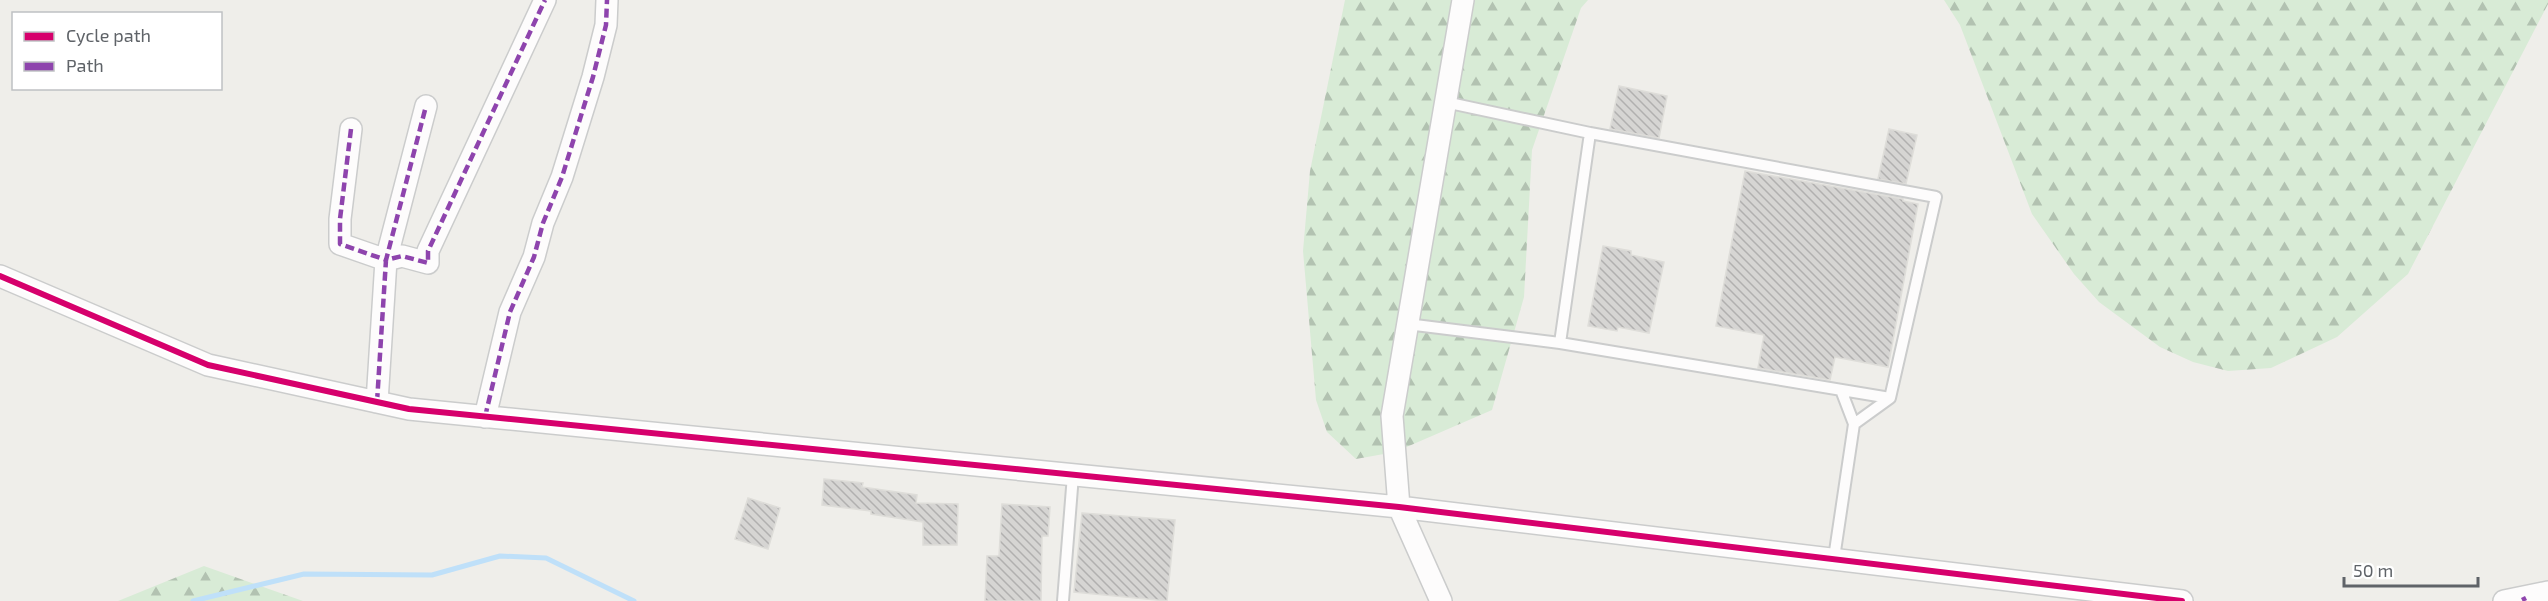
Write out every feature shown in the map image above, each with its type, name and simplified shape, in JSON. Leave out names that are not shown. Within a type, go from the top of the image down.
[{"type":"street","points":[[351,129],[340,219],[340,244],[386,260],[402,256],[428,263],[428,251],[545,0]]},
{"type":"street","points":[[485,417],[510,312],[534,257],[543,223],[562,177],[593,77],[606,25],[607,0]]},
{"type":"street","points":[[1441,601],[1399,507],[1392,416],[1462,0]]},
{"type":"street","points":[[377,402],[386,260],[426,106]]},
{"type":"street","points":[[0,276],[208,365],[409,409],[1399,507],[2182,601]]},
{"type":"street","points":[[2504,601],[2548,592]]},
{"type":"lane","points":[[1445,102],[1590,134],[1936,196],[1890,398],[1854,424]]},
{"type":"lane","points":[[1560,343],[1590,134]]},
{"type":"lane","points":[[1407,324],[1560,343],[1890,398]]},
{"type":"lane","points":[[1834,558],[1854,424],[1841,390]]},
{"type":"lane","points":[[1063,601],[1073,475]]},
{"type":"green space","points":[[1345,0],[1588,0],[1581,8],[1532,150],[1524,297],[1492,410],[1395,452],[1356,459],[1327,432],[1316,400],[1303,251],[1310,171]]},
{"type":"green space","points":[[1944,0],[2548,0],[2548,4],[2408,274],[2337,337],[2271,368],[2228,371],[2193,362],[2160,347],[2099,302],[2074,274],[2032,214],[1960,25]]},
{"type":"green space","points":[[204,566],[303,601],[118,601]]},
{"type":"building","points":[[1619,86],[1667,96],[1659,138],[1610,129]]},
{"type":"building","points":[[1889,129],[1917,135],[1906,184],[1878,179]]},
{"type":"building","points":[[1745,171],[1903,199],[1903,201],[1918,204],[1888,367],[1835,357],[1830,380],[1758,368],[1764,335],[1716,326]]},
{"type":"building","points":[[1603,246],[1631,251],[1631,255],[1664,262],[1649,333],[1618,327],[1617,331],[1588,326]]},
{"type":"building","points":[[824,479],[863,483],[862,487],[917,495],[916,503],[958,504],[957,545],[923,545],[923,522],[871,514],[871,511],[822,505]]},
{"type":"building","points":[[748,498],[780,508],[768,549],[735,539]]},
{"type":"building","points":[[1002,504],[1050,507],[1048,536],[1042,536],[1041,601],[985,601],[987,556],[999,556]]},
{"type":"building","points":[[1082,513],[1175,520],[1167,601],[1074,592]]},
{"type":"waterway","points":[[193,601],[304,574],[432,575],[500,556],[546,558],[634,601]]},
{"type":"marked path","points":[[377,402],[386,260],[402,256],[428,263],[428,251],[545,0]]},
{"type":"marked path","points":[[485,417],[510,312],[534,257],[543,223],[562,177],[593,77],[606,25],[607,0]]},
{"type":"marked path","points":[[351,129],[340,219],[340,244],[386,260],[426,106]]},
{"type":"marked path","points":[[2523,597],[2525,601]]},
{"type":"cycle path","points":[[0,276],[208,365],[409,409],[1399,507],[2182,601]]}]
